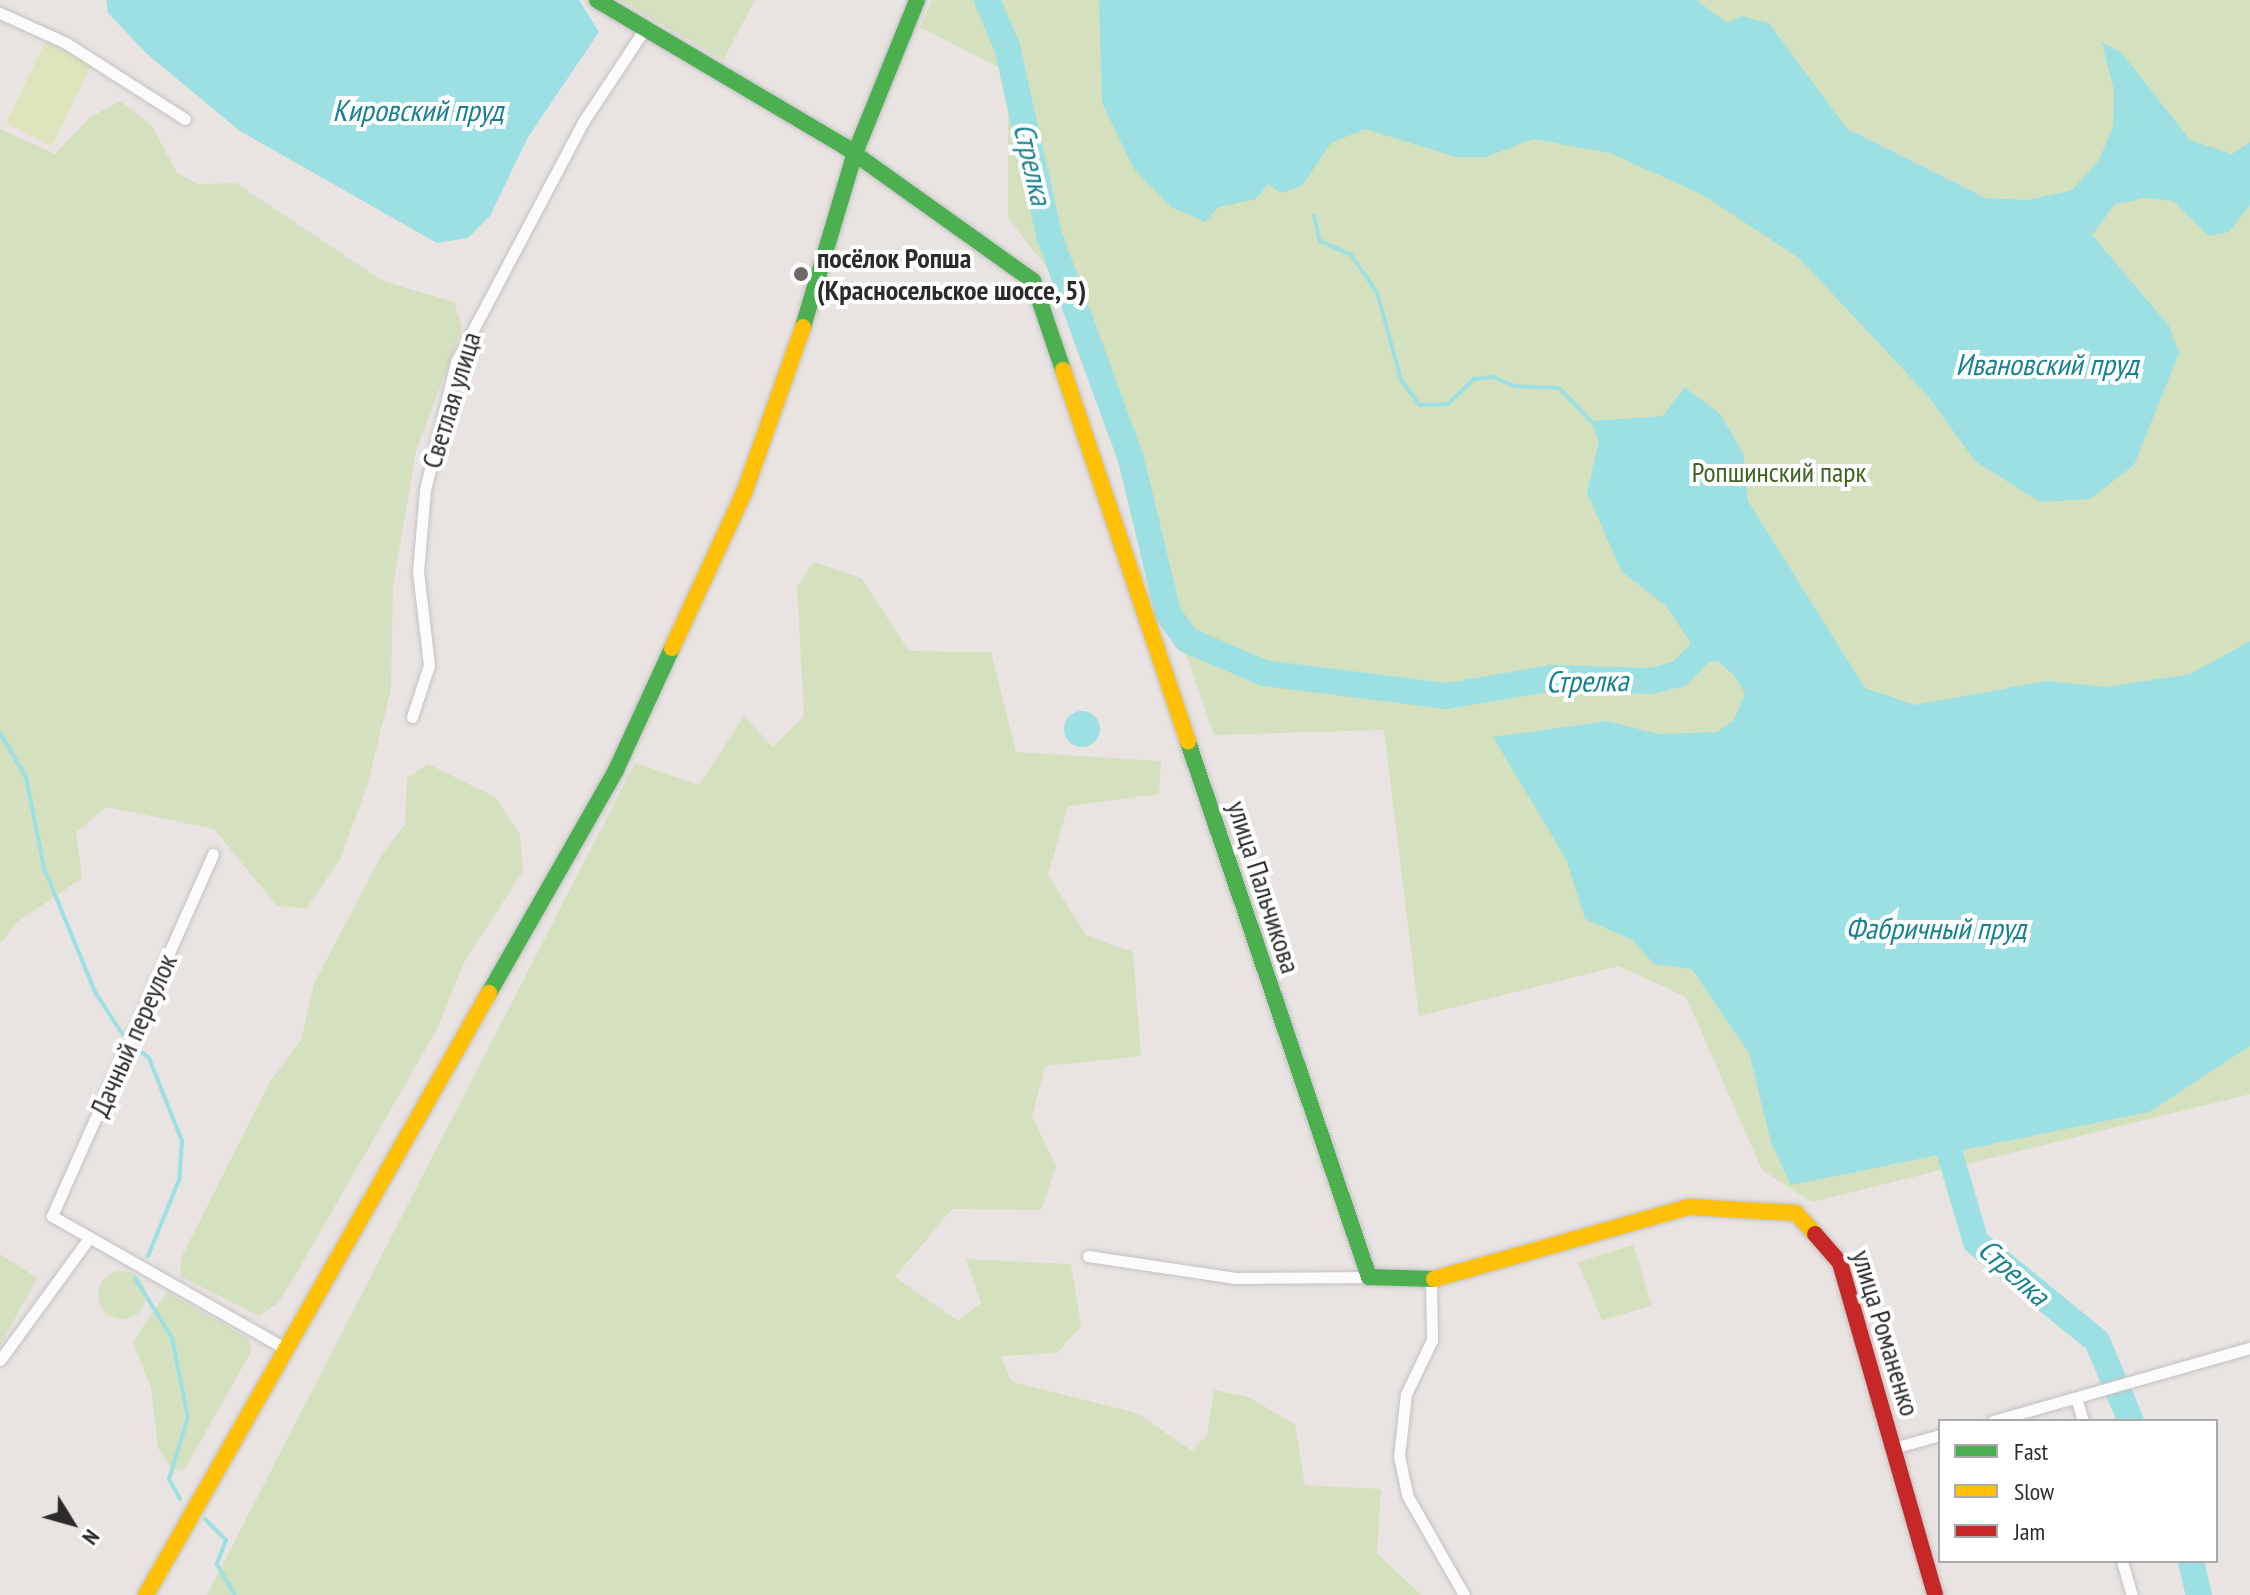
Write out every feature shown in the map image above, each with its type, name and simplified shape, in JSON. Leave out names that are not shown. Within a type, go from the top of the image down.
[{"type":"street","name":"улица Пальчикова","points":[[597,0],[855,153],[1033,281],[1369,1277]]},
{"type":"street","points":[[146,1595],[616,770],[785,388],[855,153],[917,0]]},
{"type":"street","points":[[0,13],[66,43],[185,119]]},
{"type":"street","name":"Светлая улица","points":[[412,717],[429,665],[418,572],[425,490],[456,362],[583,122],[644,30]]},
{"type":"street","name":"Дачный переулок","points":[[89,1238],[52,1216],[213,854]]},
{"type":"street","name":"улица Романенко","points":[[1431,1280],[1689,1207],[1751,1205],[1796,1213],[1817,1229],[1840,1263],[1935,1595]]},
{"type":"street","points":[[0,1360],[89,1238],[284,1348]]},
{"type":"street","points":[[1088,1256],[1235,1278],[1431,1280],[1432,1340],[1406,1394],[1399,1456],[1407,1495],[1464,1595]]},
{"type":"street","points":[[2000,1419],[2250,1348]]},
{"type":"street","points":[[2076,1398],[2082,1419]]},
{"type":"street","points":[[1893,1448],[1938,1436]]},
{"type":"street","points":[[2123,1563],[2132,1595]]},
{"type":"green space","points":[[620,0],[755,0],[723,60]]},
{"type":"green space","name":"Ропшинский парк","points":[[932,0],[2250,0],[2250,1094],[1812,1202],[1762,1170],[1686,997],[1619,966],[1419,1016],[1384,730],[1214,735],[1058,282],[1008,218],[1008,72],[920,27]]},
{"type":"green space","points":[[46,41],[92,64],[52,146],[6,123]]},
{"type":"green space","points":[[120,101],[152,126],[177,173],[198,184],[236,183],[383,281],[454,302],[462,328],[416,451],[393,586],[391,689],[367,786],[340,859],[306,909],[276,905],[214,829],[107,807],[76,832],[82,878],[17,922],[0,944],[0,129],[55,154],[89,118]]},
{"type":"green space","points":[[814,562],[861,578],[909,651],[991,652],[1016,752],[1161,761],[1159,794],[1068,806],[1048,875],[1086,935],[1133,952],[1141,1056],[1045,1066],[1032,1117],[1056,1166],[1041,1210],[952,1209],[895,1277],[958,1321],[981,1303],[966,1259],[1071,1264],[1081,1326],[1057,1353],[1000,1356],[1012,1382],[1137,1413],[1192,1451],[1207,1435],[1214,1390],[1248,1397],[1295,1424],[1305,1485],[1381,1489],[1377,1553],[1421,1595],[207,1595],[635,763],[699,785],[744,716],[773,747],[804,716],[797,587]]},
{"type":"green space","points":[[428,764],[495,797],[520,834],[523,871],[463,964],[437,1029],[296,1274],[278,1303],[259,1316],[180,1276],[181,1258],[271,1080],[301,1040],[314,984],[381,856],[405,825],[407,778]]},
{"type":"green space","points":[[1633,1245],[1652,1306],[1602,1320],[1578,1262]]},
{"type":"green space","points":[[0,1254],[37,1278],[0,1346]]},
{"type":"green space","points":[[122,1271],[131,1272],[139,1278],[145,1286],[145,1304],[139,1312],[131,1318],[122,1319],[113,1318],[105,1312],[99,1304],[98,1295],[99,1286],[105,1278],[113,1272]]},
{"type":"green space","points":[[167,1292],[248,1338],[252,1350],[185,1469],[173,1471],[158,1448],[151,1388],[133,1341]]},
{"type":"water","name":"Кировский пруд","points":[[106,0],[579,0],[599,32],[528,137],[490,216],[468,238],[437,243],[240,131],[147,54],[108,13]]},
{"type":"water","name":"Ивановский пруд","points":[[1099,0],[1696,0],[1727,23],[1741,16],[1769,23],[1847,129],[1985,198],[2027,200],[2072,190],[2099,160],[2113,127],[2114,91],[2102,42],[2122,53],[2190,140],[2232,154],[2250,142],[2250,205],[2229,232],[2209,236],[2173,201],[2146,198],[2115,204],[2092,235],[2169,326],[2179,353],[2134,465],[2090,499],[2040,502],[1975,461],[1928,396],[1799,258],[1701,194],[1610,153],[1533,139],[1486,157],[1456,157],[1365,129],[1331,143],[1302,186],[1281,193],[1268,184],[1256,199],[1219,207],[1205,222],[1171,207],[1134,169],[1102,103]]},
{"type":"water","name":"Фабричный пруд","points":[[1684,387],[1719,413],[1743,452],[1748,501],[1865,688],[1915,705],[2047,681],[2108,687],[2190,674],[2250,641],[2250,1046],[2149,1112],[1791,1185],[1771,1142],[1749,1053],[1692,969],[1654,964],[1632,940],[1585,919],[1566,859],[1493,737],[1607,721],[1658,734],[1717,732],[1734,720],[1745,693],[1733,674],[1717,661],[1692,664],[1690,642],[1666,606],[1622,572],[1587,493],[1599,441],[1591,421],[1663,416]]},
{"type":"water","points":[[1082,711],[1095,716],[1100,729],[1095,742],[1082,747],[1069,742],[1064,729],[1069,716]]},
{"type":"waterway","name":"Стрелка","points":[[987,0],[1007,47],[1049,235],[1131,459],[1168,613],[1187,640],[1264,673],[1447,696],[1553,678],[1651,681],[1679,674],[1716,637]]},
{"type":"waterway","points":[[1314,216],[1320,241],[1351,255],[1377,292],[1401,380],[1420,405],[1448,404],[1474,379],[1493,377],[1514,386],[1559,388],[1591,421]]},
{"type":"waterway","points":[[0,733],[26,777],[44,868],[95,992],[123,1035]]},
{"type":"waterway","points":[[135,1047],[149,1058],[182,1141],[179,1180],[148,1256]]},
{"type":"waterway","name":"Стрелка","points":[[1940,1120],[1976,1242],[2097,1341],[2130,1419]]},
{"type":"waterway","points":[[135,1278],[172,1338],[188,1417],[169,1479],[180,1499]]},
{"type":"waterway","points":[[205,1519],[226,1540],[217,1564],[235,1595]]},
{"type":"waterway","name":"Стрелка","points":[[2191,1563],[2199,1595]]},
{"type":"traffic: fast","points":[[597,0],[844,146],[1033,281],[1063,370]]},
{"type":"traffic: fast","points":[[803,327],[855,153],[917,0]]},
{"type":"traffic: fast","points":[[489,993],[616,770],[672,648]]},
{"type":"traffic: fast","points":[[1188,742],[1369,1277],[1434,1279]]},
{"type":"traffic: slow","points":[[672,648],[744,493],[803,327]]},
{"type":"traffic: slow","points":[[1063,370],[1188,742]]},
{"type":"traffic: slow","points":[[146,1595],[489,993]]},
{"type":"traffic: slow","points":[[1434,1279],[1689,1207],[1796,1213],[1815,1234]]},
{"type":"traffic: jam","points":[[1815,1234],[1840,1263],[1935,1595]]},
{"type":"place","name":"посёлок Ропша (Красносельское шоссе, 5)","points":[[801,274]]}]
